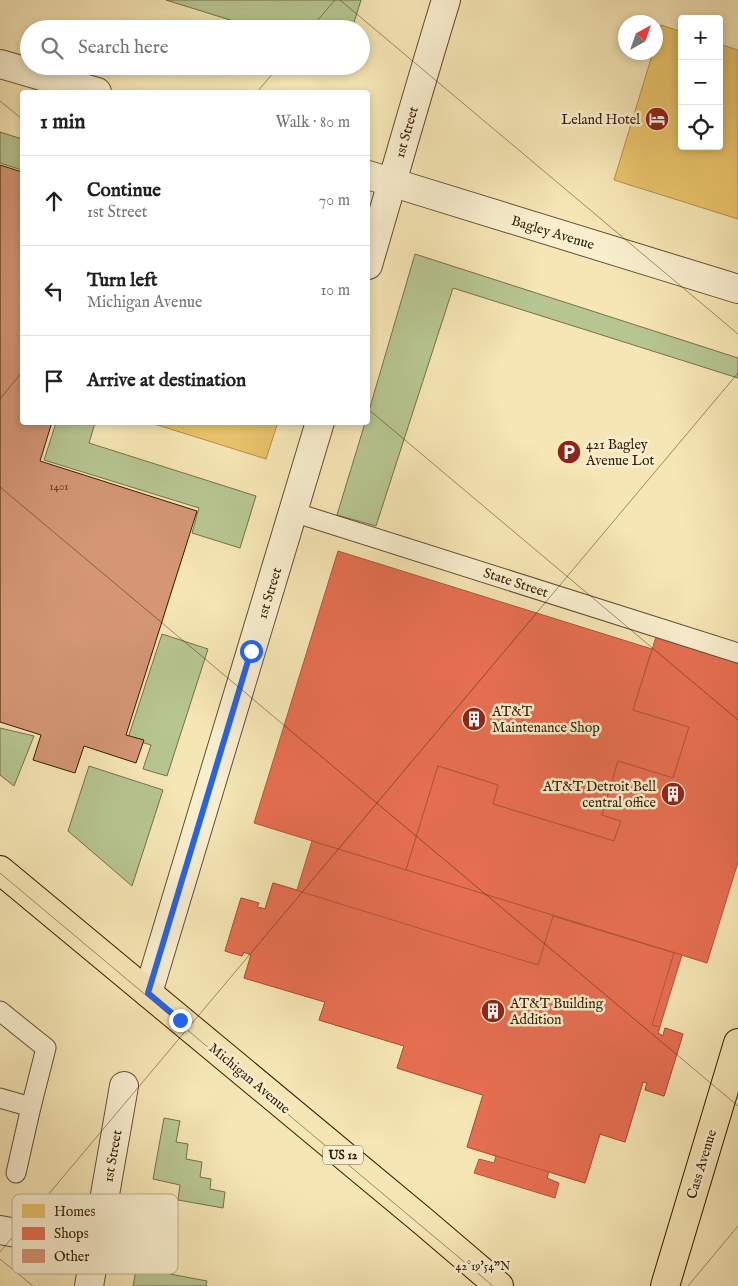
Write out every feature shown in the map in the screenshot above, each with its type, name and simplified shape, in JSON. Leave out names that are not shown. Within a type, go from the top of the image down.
[{"type":"main road","name":"Michigan Avenue","points":[[0,870],[499,1286]]},
{"type":"main road","name":"Cass Avenue","points":[[665,1286],[738,1043]]},
{"type":"street","name":"1st Street","points":[[370,250],[380,179],[408,126],[446,0]]},
{"type":"street","points":[[0,64],[20,70]]},
{"type":"street","points":[[38,75],[90,90]]},
{"type":"street","name":"Bagley Avenue","points":[[380,179],[738,289]]},
{"type":"street","name":"1st Street","points":[[148,993],[319,425]]},
{"type":"street","name":"1st Street","points":[[105,1194],[124,1086]]},
{"type":"lane","name":"State Street","points":[[293,512],[738,653]]},
{"type":"lane","points":[[0,1011],[46,1048],[16,1173]]},
{"type":"lane","points":[[0,1098],[31,1108]]},
{"type":"green space","points":[[166,0],[361,0],[355,20],[230,20]]},
{"type":"green space","points":[[0,132],[20,138],[20,169],[0,163]]},
{"type":"green space","points":[[415,254],[738,358],[738,378],[453,288],[376,526],[337,515],[364,425],[370,425],[370,407]]},
{"type":"green space","points":[[55,425],[94,425],[89,443],[256,496],[240,548],[192,533],[199,508],[44,460]]},
{"type":"green space","points":[[162,634],[208,649],[167,776],[143,769],[151,745],[128,738]]},
{"type":"green space","points":[[0,728],[34,736],[14,786],[0,775]]},
{"type":"green space","points":[[89,766],[163,790],[132,886],[68,831]]},
{"type":"green space","points":[[164,1118],[180,1121],[176,1142],[188,1144],[186,1159],[202,1162],[200,1177],[211,1179],[210,1189],[225,1192],[223,1208],[178,1200],[180,1185],[153,1179]]},
{"type":"green space","points":[[135,1274],[170,1274],[207,1281],[206,1286],[133,1286]]},
{"type":"building: Homes","name":"Leland Hotel","points":[[663,26],[678,31],[678,150],[723,150],[723,45],[738,50],[738,219],[614,180],[651,60],[663,60]]},
{"type":"building: Homes","points":[[158,425],[277,425],[266,459]]},
{"type":"building: Shops","name":"AT&T Maintenance Shop","points":[[338,551],[652,649],[633,710],[689,727],[673,778],[618,761],[602,815],[621,821],[614,841],[493,804],[498,785],[438,766],[406,870],[254,823]]},
{"type":"building: Shops","name":"AT&T Detroit Bell central office","points":[[656,637],[738,662],[738,862],[707,963],[406,870],[438,766],[498,785],[493,804],[614,841],[621,821],[602,815],[618,761],[673,778],[689,727],[633,710]]},
{"type":"building: Shops","name":"AT&T Building Addition","points":[[312,841],[682,955],[658,1033],[663,1036],[665,1028],[683,1034],[664,1096],[645,1090],[647,1083],[643,1082],[625,1142],[600,1134],[585,1183],[549,1172],[547,1178],[559,1183],[555,1198],[474,1173],[479,1159],[494,1163],[496,1156],[467,1147],[483,1095],[397,1068],[404,1046],[319,1020],[325,1002],[244,978],[251,955],[244,952],[242,956],[225,951],[241,898],[259,903],[257,907],[265,909],[273,883],[297,890]]},
{"type":"building: Shops","name":"AT&T Building Addition","points":[[273,883],[538,965],[553,916],[674,953],[652,1025],[660,1027],[658,1033],[663,1036],[665,1028],[683,1034],[664,1096],[645,1090],[647,1083],[643,1082],[625,1142],[600,1134],[585,1183],[467,1147],[483,1095],[397,1068],[404,1046],[319,1020],[325,1002],[244,978],[251,955],[244,952],[242,956],[225,951],[241,898],[259,903],[257,907],[265,909]]},
{"type":"building: Other","points":[[0,165],[20,171],[20,425],[51,425],[40,461],[197,511],[126,735],[144,740],[136,763],[84,746],[75,773],[33,760],[41,735],[0,722]]},
{"type":"place","name":"Leland Hotel","points":[[657,119]]},
{"type":"place","name":"421 Bagley Avenue Lot","points":[[569,452]]},
{"type":"place","name":"AT&T Maintenance Shop","points":[[474,719]]},
{"type":"place","name":"AT&T Detroit Bell central office","points":[[673,794]]},
{"type":"place","name":"AT&T Building Addition","points":[[493,1011]]},
{"type":"route","points":[[180,1020],[148,993],[251,651]]}]
